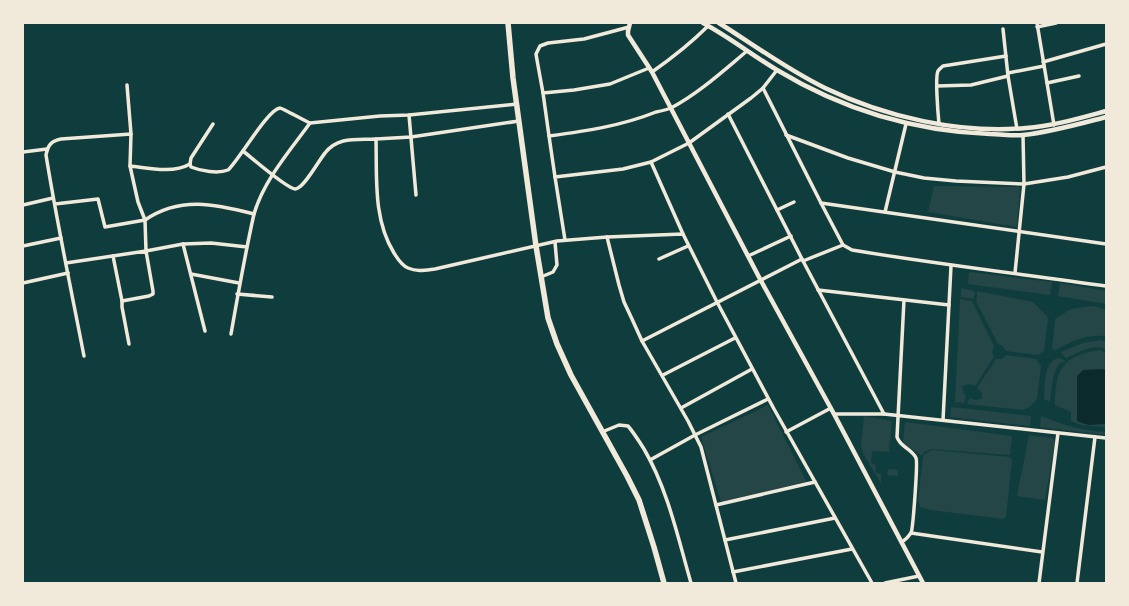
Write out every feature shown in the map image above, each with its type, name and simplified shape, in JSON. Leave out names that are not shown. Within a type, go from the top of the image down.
[{"type":"main road","points":[[508,23],[519,121],[536,246],[548,318],[557,344],[571,375],[639,500],[664,583]]},
{"type":"street","points":[[719,23],[784,65],[831,91],[852,100],[909,117],[939,124],[971,128],[1017,129],[1054,125],[1106,111]]},
{"type":"street","points":[[1054,125],[1037,25],[1056,23]]},
{"type":"street","points":[[542,93],[574,90],[610,84],[650,70],[674,57],[696,38],[706,24],[778,70],[820,93],[844,104],[906,124],[969,133],[1023,135],[1057,129],[1106,117]]},
{"type":"street","points":[[565,240],[537,60],[537,51],[540,46],[548,43],[584,40],[630,25],[628,35],[630,39],[650,70],[923,583]]},
{"type":"street","points":[[1003,29],[1008,75],[1017,129]]},
{"type":"street","points":[[1043,62],[1106,44]]},
{"type":"street","points":[[549,136],[614,126],[643,118],[670,108],[696,92],[747,51]]},
{"type":"street","points":[[939,124],[937,86],[937,73],[939,69],[943,66],[1006,56]]},
{"type":"street","points":[[937,86],[971,85],[1044,66]]},
{"type":"street","points":[[555,177],[623,169],[651,162],[689,143],[763,88],[778,70]]},
{"type":"street","points":[[1047,83],[1079,76]]},
{"type":"street","points":[[122,301],[153,294],[153,286],[146,251],[145,220],[138,202],[130,166],[131,134],[127,85]]},
{"type":"street","points":[[763,88],[843,245],[852,250],[951,266],[1015,273],[1106,286]]},
{"type":"street","points":[[190,164],[194,168],[224,171],[231,167],[268,118],[277,109],[283,109],[310,123],[517,104]]},
{"type":"street","points":[[728,114],[818,290],[884,414]]},
{"type":"street","points":[[409,115],[416,195]]},
{"type":"street","points":[[243,150],[272,175],[296,190],[325,153],[333,145],[345,140],[411,137],[519,121]]},
{"type":"street","points":[[232,334],[239,283],[256,205],[272,175],[310,123]]},
{"type":"street","points":[[190,164],[191,158],[213,124]]},
{"type":"street","points":[[885,212],[906,124]]},
{"type":"street","points":[[84,356],[46,155],[47,149],[49,144],[61,139],[131,134]]},
{"type":"street","points":[[786,135],[848,158],[895,172],[924,178],[1024,184],[1068,177],[1106,167]]},
{"type":"street","points":[[1015,273],[1024,184],[1023,135]]},
{"type":"street","points":[[376,139],[377,199],[381,221],[390,247],[404,266],[416,271],[435,269],[565,240],[683,234]]},
{"type":"street","points":[[23,152],[47,149]]},
{"type":"street","points":[[651,162],[688,246],[735,338],[786,432],[872,583]]},
{"type":"street","points":[[130,166],[172,169],[185,167],[190,164]]},
{"type":"street","points":[[23,205],[54,198]]},
{"type":"street","points":[[55,204],[98,199],[105,227],[145,220],[156,212],[197,204],[221,206],[254,214]]},
{"type":"street","points":[[778,210],[794,202]]},
{"type":"street","points":[[821,203],[1106,244]]},
{"type":"street","points":[[748,256],[791,236]]},
{"type":"street","points":[[607,237],[624,302],[642,341],[681,408],[704,456],[736,583]]},
{"type":"street","points":[[23,246],[61,238]]},
{"type":"street","points":[[541,277],[553,272],[557,265],[555,242]]},
{"type":"street","points":[[66,263],[184,244],[212,244],[247,247]]},
{"type":"street","points":[[184,244],[205,331]]},
{"type":"street","points":[[642,341],[760,279],[803,260],[843,245]]},
{"type":"street","points":[[659,259],[688,246]]},
{"type":"street","points":[[113,256],[130,344]]},
{"type":"street","points":[[943,420],[951,266]]},
{"type":"street","points":[[23,283],[68,273]]},
{"type":"street","points":[[191,274],[239,283]]},
{"type":"street","points":[[818,290],[949,305]]},
{"type":"street","points":[[238,294],[272,297]]},
{"type":"street","points":[[902,542],[911,533],[917,460],[911,452],[898,441],[897,431],[904,300]]},
{"type":"street","points":[[663,375],[735,338]]},
{"type":"street","points":[[681,408],[752,369]]},
{"type":"street","points":[[650,460],[695,435],[768,399]]},
{"type":"street","points":[[786,432],[831,408]]},
{"type":"street","points":[[834,414],[898,415],[1106,438]]},
{"type":"street","points":[[602,432],[619,425],[628,426],[650,460],[669,506],[691,583]]},
{"type":"street","points":[[1039,583],[1058,433]]},
{"type":"street","points":[[1077,583],[1095,437]]},
{"type":"street","points":[[716,505],[815,482]]},
{"type":"street","points":[[725,540],[835,518]]},
{"type":"street","points":[[911,533],[1042,552]]},
{"type":"street","points":[[733,572],[852,549]]},
{"type":"street","points":[[885,583],[919,576]]},
{"type":"shaded area","points":[[934,186],[1020,187],[1017,227],[928,212]]},
{"type":"shaded area","points":[[969,272],[1052,282],[1050,295],[968,284]]},
{"type":"shaded area","points":[[1060,283],[1106,291],[1106,304],[1058,296]]},
{"type":"shaded area","points":[[961,288],[974,291],[975,294],[973,299],[961,297]]},
{"type":"shaded area","points":[[977,291],[1033,302],[1047,316],[1048,319],[1044,351],[1038,355],[1006,351],[1003,346],[998,344],[976,301]]},
{"type":"shaded area","points":[[960,299],[972,301],[994,346],[992,352],[994,357],[975,386],[969,384],[962,386],[963,392],[966,396],[964,403],[955,402]]},
{"type":"shaded area","points":[[1092,306],[1102,308],[1106,312],[1106,336],[1085,337],[1055,350],[1052,349],[1055,319],[1071,309]]},
{"type":"shaded area","points":[[1101,340],[1106,342],[1106,350],[1096,347],[1091,348],[1066,358],[1061,352],[1083,343]]},
{"type":"shaded area","points":[[1101,350],[1106,354],[1106,427],[1081,425],[1071,421],[1071,412],[1055,405],[1057,382],[1064,366],[1070,360],[1088,352]]},
{"type":"shaded area","points":[[1006,355],[1036,359],[1041,366],[1037,399],[1030,406],[1022,410],[967,404],[970,398],[975,400],[982,399],[982,393],[977,388],[996,359],[1002,359]]},
{"type":"shaded area","points":[[1059,358],[1065,362],[1060,363],[1055,372],[1052,381],[1050,402],[1044,399],[1047,369],[1054,360]]},
{"type":"shaded area","points":[[1083,370],[1106,370],[1106,424],[1088,425],[1077,421],[1077,376]]},
{"type":"shaded area","points":[[768,405],[807,483],[721,502],[701,437]]},
{"type":"shaded area","points":[[951,407],[1031,416],[1030,426],[950,417]]},
{"type":"shaded area","points":[[864,416],[892,421],[890,452],[872,451],[871,463],[875,464],[876,473],[881,474],[881,483],[863,453],[861,445]]},
{"type":"shaded area","points":[[1041,416],[1073,427],[1106,432],[1106,435],[1040,427]]},
{"type":"shaded area","points":[[905,422],[1012,436],[1010,455],[931,449],[924,452],[922,456],[903,442]]},
{"type":"shaded area","points":[[1029,435],[1052,438],[1055,441],[1045,500],[1017,496]]},
{"type":"shaded area","points":[[932,450],[1010,457],[1012,460],[1006,517],[1003,519],[931,510],[920,507],[918,500],[923,457]]},
{"type":"shaded area","points":[[888,469],[898,470],[898,476],[887,475]]}]
